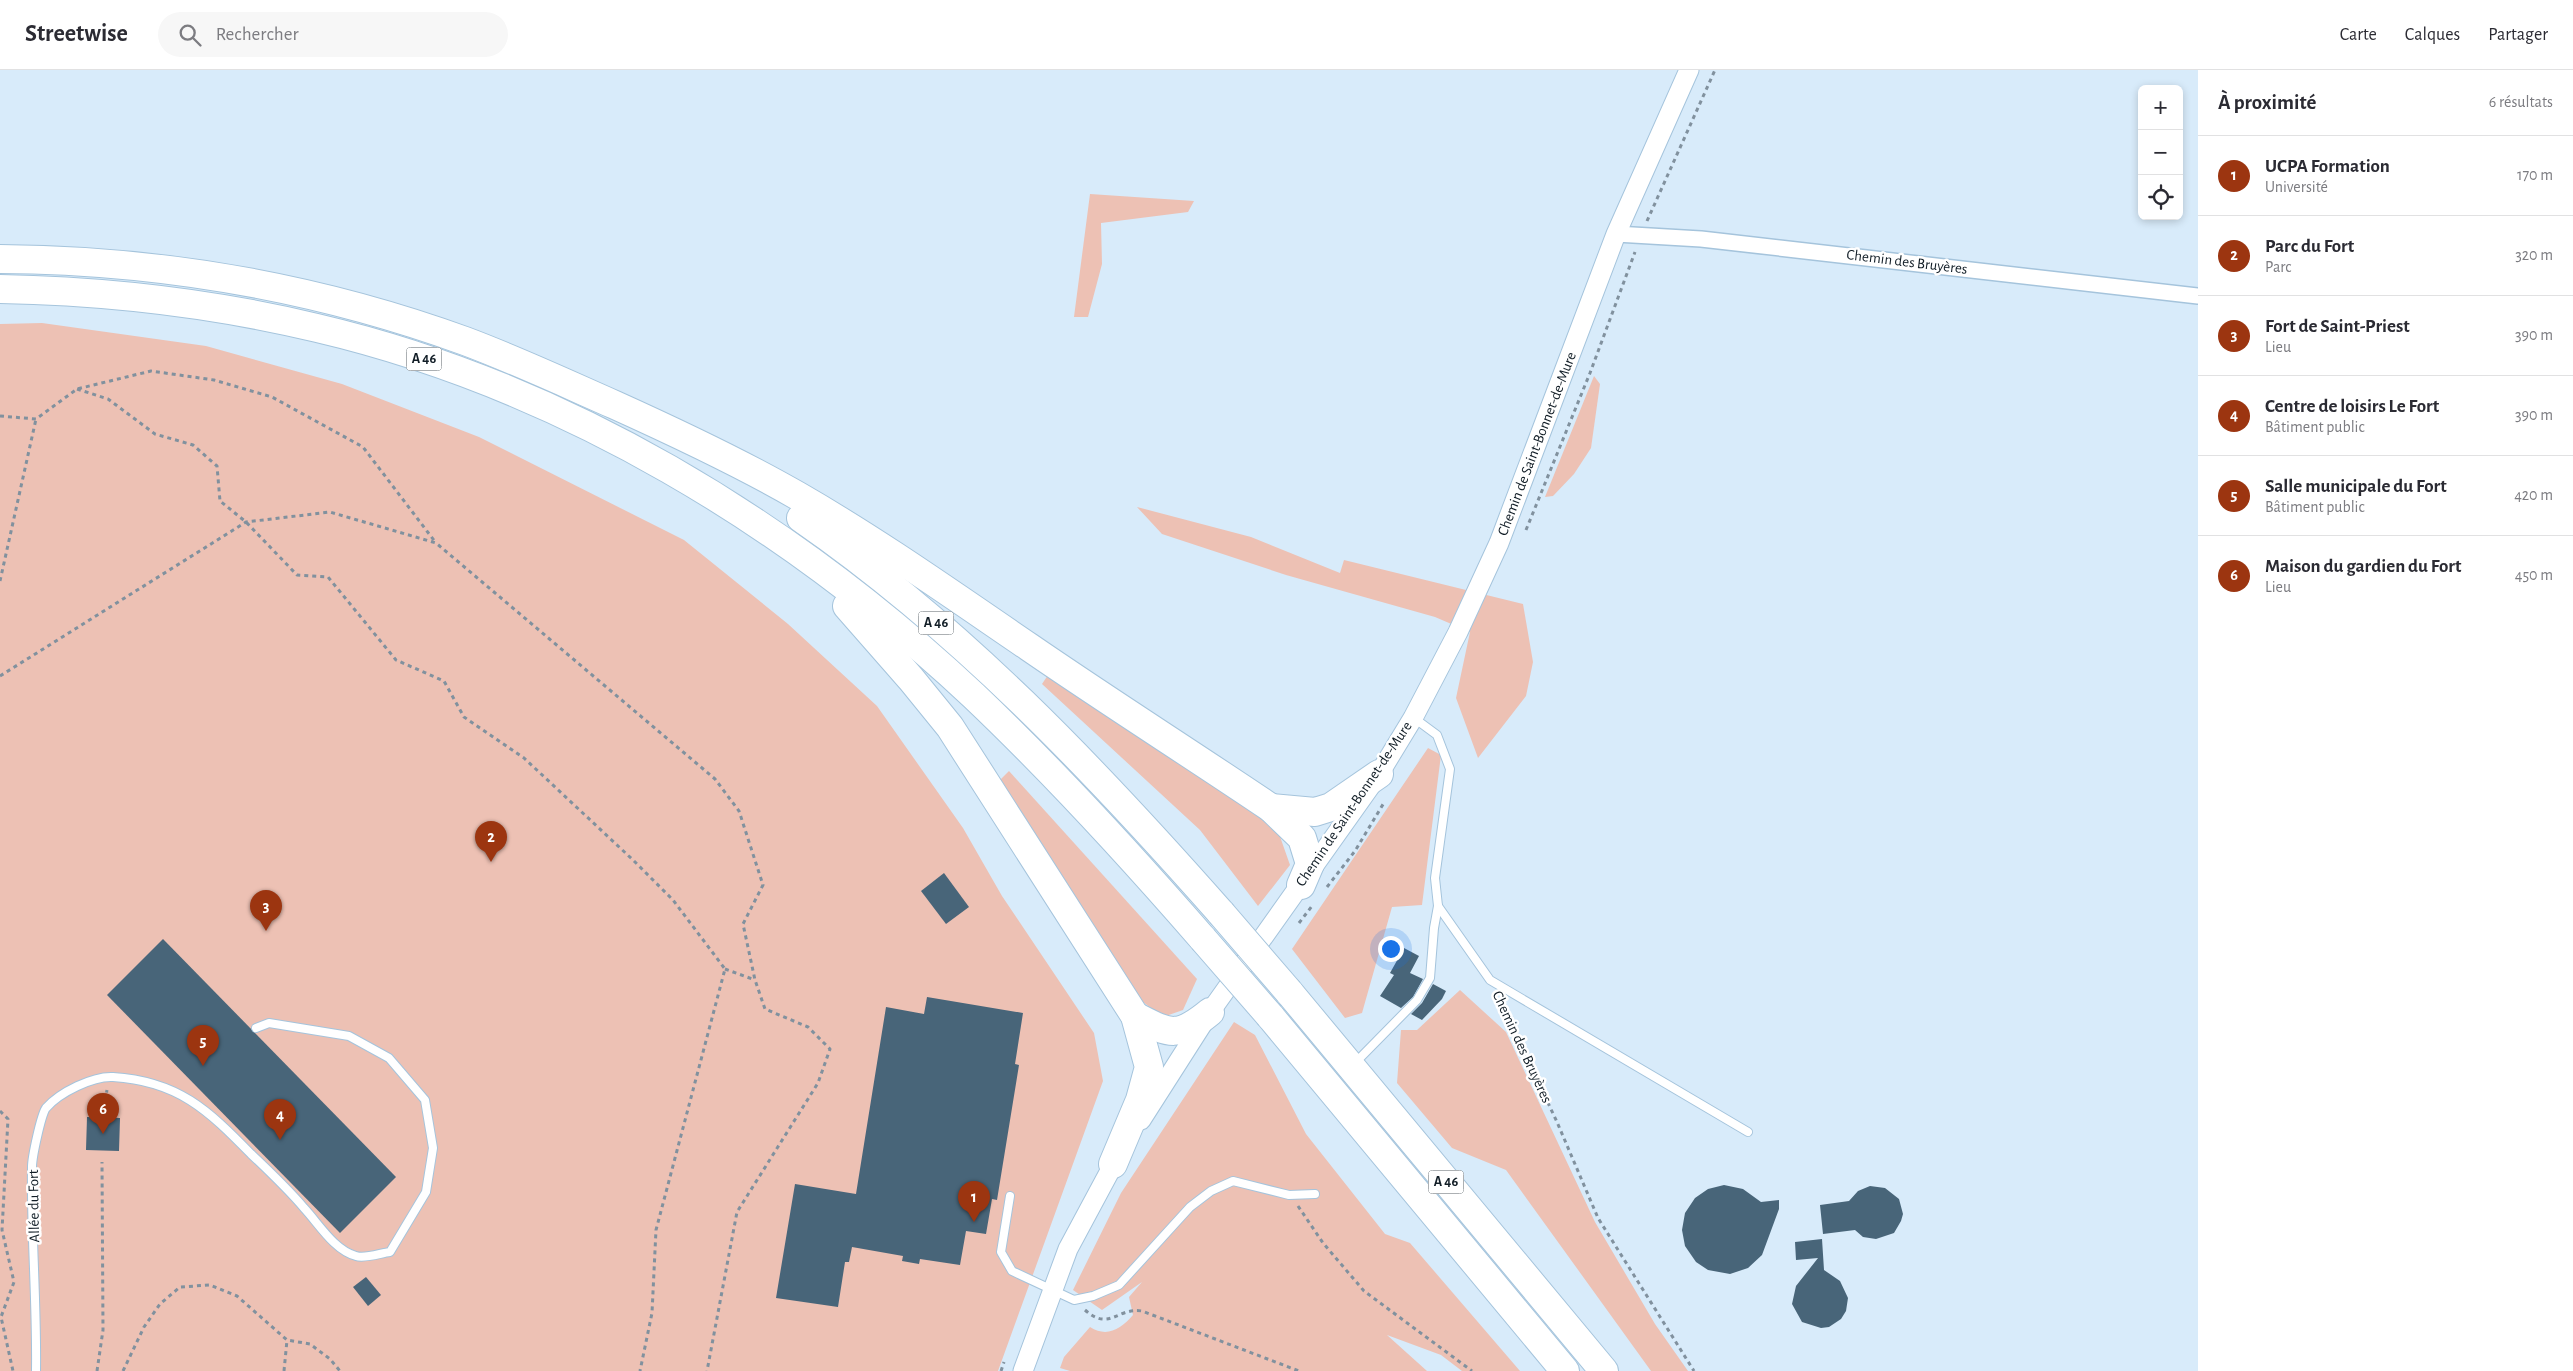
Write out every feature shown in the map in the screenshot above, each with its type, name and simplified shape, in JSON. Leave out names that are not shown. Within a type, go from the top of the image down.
[{"type":"highway","name":"A 46","points":[[0,259],[51,259],[144,266],[284,290],[395,318],[464,341],[531,367],[599,398],[684,442],[755,486],[858,560],[924,613],[992,672],[1128,808],[1289,992],[1604,1371]]},
{"type":"highway","name":"A 46","points":[[0,289],[140,296],[236,311],[317,328],[438,364],[504,388],[619,441],[746,517],[804,558],[909,639],[985,707],[1110,833],[1270,1016],[1565,1371]]},
{"type":"highway","points":[[599,398],[692,440],[800,497],[938,585],[1271,808],[1302,838],[1310,864],[1301,885]]},
{"type":"highway","points":[[804,558],[911,679],[950,727],[1135,1016],[1149,1067],[1140,1100],[1113,1164]]},
{"type":"highway","points":[[1271,808],[1315,812],[1331,807],[1379,774]]},
{"type":"highway","points":[[1135,1016],[1163,1030],[1175,1031],[1189,1029],[1210,1012]]},
{"type":"street","name":"Chemin de Saint-Bonnet-de-Mure","points":[[1023,1371],[1052,1288],[1068,1249],[1113,1164],[1210,1012],[1379,774],[1413,718],[1458,632],[1499,543],[1616,234],[1689,70]]},
{"type":"street","name":"Chemin des Bruyères","points":[[1616,234],[1700,239],[2198,296]]},
{"type":"lane","name":"Chemin des Bruyères","points":[[1413,718],[1437,735],[1450,769],[1435,878],[1438,906],[1490,980]]},
{"type":"lane","points":[[1351,1067],[1417,1000],[1430,978],[1434,928],[1438,906]]},
{"type":"lane","points":[[1490,980],[1748,1132]]},
{"type":"lane","name":"Allée du Fort","points":[[36,1371],[37,1314],[32,1164],[45,1109],[62,1096],[84,1084],[105,1077],[132,1078],[162,1086],[186,1096],[211,1114],[296,1198],[339,1247],[357,1257],[390,1252],[426,1192],[433,1148],[424,1100],[389,1058],[349,1036],[270,1023],[256,1028]]},
{"type":"lane","points":[[1010,1196],[1001,1252],[1012,1271],[1052,1288],[1074,1300],[1093,1296],[1119,1285],[1190,1206],[1211,1191],[1233,1181],[1289,1195],[1315,1194]]},
{"type":"path","points":[[1641,235],[1715,70]]},
{"type":"path","points":[[0,416],[36,419],[77,389],[151,371],[214,380],[272,397],[363,447],[436,544],[715,779],[739,811],[763,885],[743,924],[755,980],[765,1009],[808,1027],[830,1049],[818,1084],[737,1212],[707,1371]]},
{"type":"path","points":[[77,389],[108,399],[155,434],[193,445],[217,466],[220,501],[246,522],[297,575],[328,577],[396,660],[444,681],[464,717],[524,758],[673,900],[725,969],[755,980]]},
{"type":"path","points":[[0,581],[36,419]]},
{"type":"path","points":[[0,676],[246,522],[330,512],[436,544]]},
{"type":"path","points":[[640,1371],[652,1313],[656,1230],[725,969]]},
{"type":"path","name":"Chemin des Bruyères","points":[[1490,980],[1557,1122],[1598,1218],[1694,1371]]},
{"type":"path","points":[[102,1116],[107,1094],[105,1077]]},
{"type":"path","points":[[0,1111],[8,1119],[2,1230],[14,1282],[1,1317],[13,1371]]},
{"type":"path","points":[[97,1371],[102,1330],[102,1162]]},
{"type":"path","points":[[1289,1195],[1323,1243],[1364,1290],[1413,1329],[1472,1371]]},
{"type":"path","points":[[123,1371],[144,1328],[160,1304],[180,1287],[210,1285],[237,1296],[287,1340],[310,1344],[330,1359],[340,1371]]},
{"type":"path","points":[[1074,1300],[1094,1318],[1108,1321],[1132,1310],[1142,1311],[1299,1371]]},
{"type":"path","points":[[284,1371],[287,1340]]},
{"type":"shaded area","points":[[1090,194],[1194,201],[1188,212],[1101,223],[1102,264],[1088,317],[1074,317]]},
{"type":"shaded area","points":[[42,323],[206,346],[342,384],[479,437],[684,540],[788,624],[877,706],[963,828],[1002,896],[1094,1033],[1103,1081],[998,1371],[0,1371],[0,324]]},
{"type":"shaded area","points":[[1594,376],[1600,384],[1591,448],[1574,474],[1553,496],[1545,497]]},
{"type":"shaded area","points":[[1137,507],[1251,537],[1340,573],[1344,560],[1523,604],[1533,662],[1526,696],[1478,758],[1456,698],[1470,632],[1435,617],[1286,575],[1162,534]]},
{"type":"shaded area","points":[[1048,675],[1277,828],[1290,865],[1258,906],[1200,830],[1042,684]]},
{"type":"shaded area","points":[[1428,748],[1441,755],[1422,905],[1392,907],[1362,1013],[1345,1018],[1292,949]]},
{"type":"shaded area","points":[[1009,771],[1197,979],[1183,1010],[1163,1017],[1135,996],[1000,780]]},
{"type":"shaded area","points":[[1460,990],[1506,1032],[1595,1222],[1655,1324],[1688,1371],[1651,1371],[1506,1170],[1452,1148],[1397,1083],[1401,1030],[1417,1030]]},
{"type":"shaded area","points":[[1234,1022],[1255,1035],[1306,1134],[1385,1234],[1410,1243],[1520,1371],[1462,1371],[1441,1355],[1387,1335],[1427,1371],[1070,1371],[1060,1368],[1064,1357],[1090,1327],[1102,1332],[1108,1332],[1119,1328],[1133,1315],[1129,1297],[1142,1282],[1102,1310],[1073,1290],[1121,1193]]},
{"type":"building","points":[[944,873],[969,907],[946,924],[921,891]]},
{"type":"building","points":[[163,939],[396,1177],[340,1233],[107,995]]},
{"type":"building","points":[[1404,948],[1419,956],[1410,973],[1423,979],[1413,997],[1401,1008],[1380,996],[1394,975],[1390,973]]},
{"type":"building","points":[[1433,984],[1446,991],[1442,999],[1422,1020],[1411,1014],[1422,1003]]},
{"type":"building","points":[[927,997],[1023,1013],[1015,1064],[1019,1065],[997,1200],[992,1199],[986,1234],[966,1231],[960,1265],[920,1259],[919,1264],[902,1261],[903,1256],[852,1247],[849,1262],[845,1262],[838,1307],[776,1298],[795,1184],[856,1194],[886,1007],[924,1014]]},
{"type":"building","points":[[87,1117],[120,1118],[119,1151],[86,1150]]},
{"type":"building","points":[[1724,1185],[1743,1189],[1761,1202],[1779,1200],[1779,1209],[1762,1255],[1748,1268],[1730,1274],[1708,1270],[1696,1262],[1685,1246],[1682,1230],[1685,1213],[1695,1198],[1708,1189]]},
{"type":"building","points":[[1870,1186],[1885,1188],[1899,1199],[1903,1214],[1894,1233],[1876,1239],[1863,1237],[1855,1230],[1823,1234],[1820,1205],[1849,1201],[1858,1191]]},
{"type":"building","points":[[1822,1239],[1824,1270],[1840,1281],[1848,1298],[1846,1311],[1841,1319],[1829,1327],[1821,1328],[1802,1322],[1792,1304],[1796,1286],[1818,1258],[1796,1260],[1795,1242]]},
{"type":"building","points":[[366,1277],[381,1295],[368,1306],[353,1287]]},
{"type":"place","name":"Parc du Fort","points":[[491,862]]},
{"type":"place","name":"Fort de Saint-Priest","points":[[266,931]]},
{"type":"place","name":"Salle municipale du Fort","points":[[203,1066]]},
{"type":"place","name":"Maison du gardien du Fort","points":[[103,1134]]},
{"type":"place","name":"Centre de loisirs Le Fort","points":[[280,1140]]},
{"type":"place","name":"UCPA Formation","points":[[974,1222]]}]
